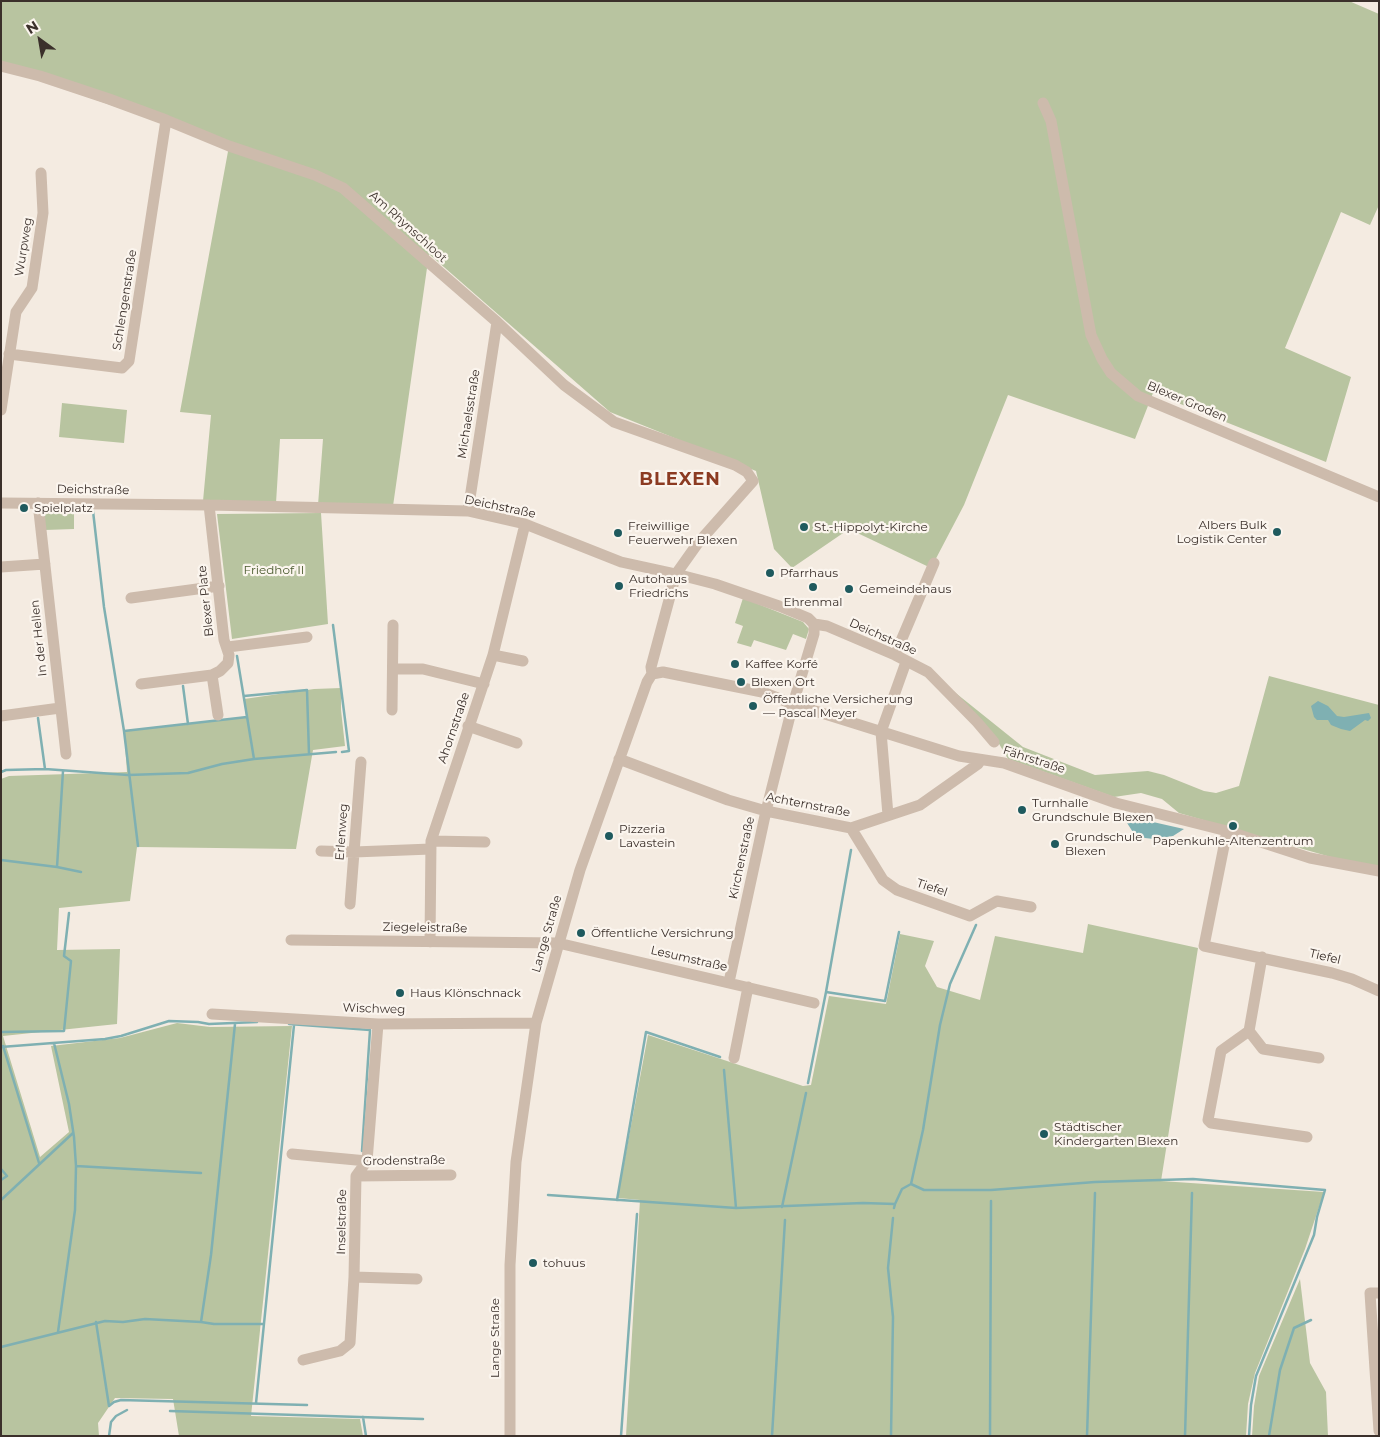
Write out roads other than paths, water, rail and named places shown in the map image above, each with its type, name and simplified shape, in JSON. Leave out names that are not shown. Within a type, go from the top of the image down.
[{"type":"street","name":"Am Rhynschloot","points":[[1,66],[40,76],[166,120],[229,146],[315,175],[343,188],[497,322],[564,385],[614,422],[735,465],[747,472],[753,481]]},
{"type":"street","name":"Blexer Groden","points":[[1043,103],[1052,121],[1091,335],[1111,373],[1138,396],[1379,497]]},
{"type":"street","name":"Schlengenstraße","points":[[9,354],[122,368],[129,361],[166,120]]},
{"type":"street","name":"Wurpweg","points":[[1,410],[16,312],[32,288],[43,213],[41,173]]},
{"type":"street","name":"Michaelsstraße","points":[[468,512],[497,322]]},
{"type":"street","name":"Lange Straße","points":[[510,1436],[510,1265],[516,1162],[536,1023],[580,870],[647,682],[652,674],[651,667],[676,574],[698,542],[753,481]]},
{"type":"street","name":"Deichstraße","points":[[1,503],[209,505],[468,512],[525,524],[621,562],[715,584],[779,606],[808,618],[814,624],[826,626],[895,655],[928,672],[994,742]]},
{"type":"street","name":"In der Hellen","points":[[38,503],[66,754]]},
{"type":"street","name":"Blexer Plate","points":[[209,505],[224,640],[228,647],[229,655],[228,663],[212,676]]},
{"type":"street","name":"Ahornstraße","points":[[430,942],[431,845],[468,726],[493,655],[525,524]]},
{"type":"street","points":[[895,655],[934,563]]},
{"type":"street","points":[[1,567],[45,564]]},
{"type":"street","points":[[131,598],[219,586]]},
{"type":"street","name":"Kirchenstraße","points":[[729,982],[766,811],[793,704],[814,634],[814,624]]},
{"type":"street","points":[[392,710],[394,625]]},
{"type":"street","points":[[228,647],[307,636]]},
{"type":"street","points":[[493,655],[522,661]]},
{"type":"street","points":[[888,815],[880,732],[906,662]]},
{"type":"street","points":[[393,669],[423,669],[484,684]]},
{"type":"street","name":"Fährstraße","points":[[652,674],[663,672],[746,688],[959,756],[1004,763],[1116,803],[1226,831],[1310,858],[1379,871]]},
{"type":"street","points":[[141,684],[212,676],[218,715]]},
{"type":"street","points":[[1,716],[60,708]]},
{"type":"street","points":[[468,726],[517,743]]},
{"type":"street","name":"Achternstraße","points":[[619,759],[728,800],[766,811],[851,828],[920,805],[981,760]]},
{"type":"street","name":"Erlenweg","points":[[350,904],[361,762]]},
{"type":"street","name":"Tiefel","points":[[851,828],[882,880],[897,890],[970,916],[997,901],[1031,907]]},
{"type":"street","name":"Tiefel","points":[[1226,831],[1204,946],[1339,975],[1379,991]]},
{"type":"street","points":[[321,852],[354,852],[485,842]]},
{"type":"street","name":"Ziegeleistraße","points":[[291,940],[558,943]]},
{"type":"street","name":"Lesumstraße","points":[[558,943],[814,1003]]},
{"type":"street","points":[[1262,957],[1250,1031],[1263,1049],[1319,1058]]},
{"type":"street","points":[[734,1058],[748,987]]},
{"type":"street","name":"Wischweg","points":[[212,1014],[378,1024],[536,1023]]},
{"type":"street","points":[[367,1161],[378,1024]]},
{"type":"street","points":[[1250,1031],[1222,1051],[1208,1120],[1211,1124],[1307,1137]]},
{"type":"street","name":"Grodenstraße","points":[[292,1154],[367,1161]]},
{"type":"street","name":"Inselstraße","points":[[303,1360],[340,1351],[350,1343],[354,1277],[356,1176],[367,1161]]},
{"type":"street","name":"Grodenstraße","points":[[356,1176],[451,1175]]},
{"type":"street","points":[[354,1277],[417,1279]]},
{"type":"street","points":[[1375,1293],[1379,1430]]},
{"type":"water","points":[[1318,701],[1328,706],[1337,716],[1344,717],[1369,713],[1371,718],[1350,731],[1341,729],[1331,725],[1328,720],[1317,720],[1314,717],[1311,706]]},
{"type":"water","points":[[1122,815],[1184,829],[1173,836],[1154,839],[1136,837]]},
{"type":"waterway","points":[[93,511],[104,607],[124,731],[138,846]]},
{"type":"waterway","points":[[333,625],[349,751],[342,752]]},
{"type":"waterway","points":[[237,656],[254,759]]},
{"type":"waterway","points":[[183,686],[188,724]]},
{"type":"waterway","points":[[244,696],[307,690],[309,754]]},
{"type":"waterway","points":[[124,731],[247,717]]},
{"type":"waterway","points":[[38,718],[45,769]]},
{"type":"waterway","points":[[1,772],[6,770],[45,769],[128,775],[188,773],[222,764],[254,759],[336,752]]},
{"type":"waterway","points":[[57,867],[63,771]]},
{"type":"waterway","points":[[808,1083],[851,850]]},
{"type":"waterway","points":[[1,860],[81,872]]},
{"type":"waterway","points":[[1,1032],[64,1031],[71,961],[64,956],[69,913]]},
{"type":"waterway","points":[[894,1208],[902,1189],[911,1184],[923,1130],[940,1025],[950,984],[976,925]]},
{"type":"waterway","points":[[826,992],[885,1001],[899,932]]},
{"type":"waterway","points":[[1,1047],[105,1039],[169,1021],[209,1024],[257,1022]]},
{"type":"waterway","points":[[201,1322],[211,1255],[235,1024]]},
{"type":"waterway","points":[[289,1024],[370,1030],[362,1151]]},
{"type":"waterway","points":[[256,1403],[294,1025]]},
{"type":"waterway","points":[[617,1200],[646,1032],[720,1057]]},
{"type":"waterway","points":[[54,1043],[69,1104],[76,1166],[75,1210],[58,1332]]},
{"type":"waterway","points":[[3,1046],[39,1163]]},
{"type":"waterway","points":[[724,1070],[736,1208]]},
{"type":"waterway","points":[[782,1207],[806,1093]]},
{"type":"waterway","points":[[1,1200],[73,1133]]},
{"type":"waterway","points":[[76,1166],[201,1173]]},
{"type":"waterway","points":[[1,1169],[7,1176],[1,1180]]},
{"type":"waterway","points":[[911,1184],[924,1190],[991,1190],[1095,1182],[1193,1179],[1325,1190],[1314,1235],[1256,1376],[1251,1405],[1249,1436]]},
{"type":"waterway","points":[[1087,1436],[1095,1193]]},
{"type":"waterway","points":[[1185,1436],[1192,1193]]},
{"type":"waterway","points":[[548,1195],[736,1208],[863,1203],[895,1204]]},
{"type":"waterway","points":[[990,1436],[991,1201]]},
{"type":"waterway","points":[[621,1436],[637,1214]]},
{"type":"waterway","points":[[891,1436],[893,1317],[888,1268],[893,1218]]},
{"type":"waterway","points":[[772,1436],[785,1220]]},
{"type":"waterway","points":[[1,1347],[105,1321],[123,1322],[145,1319],[214,1324],[264,1324]]},
{"type":"waterway","points":[[1269,1436],[1280,1370],[1294,1328],[1311,1320]]},
{"type":"waterway","points":[[96,1322],[109,1406],[121,1400],[307,1405]]},
{"type":"waterway","points":[[109,1436],[111,1422],[116,1416],[127,1410]]},
{"type":"waterway","points":[[170,1411],[423,1419]]},
{"type":"waterway","points":[[363,1417],[366,1436]]},
{"type":"place","name":"Spielplatz","points":[[24,508]]},
{"type":"place","name":"St.-Hippolyt-Kirche","points":[[804,527]]},
{"type":"place","name":"Albers Bulk Logistik Center","points":[[1277,532]]},
{"type":"place","name":"Freiwillige Feuerwehr Blexen","points":[[618,533]]},
{"type":"place","name":"Pfarrhaus","points":[[770,573]]},
{"type":"place","name":"Autohaus Friedrichs","points":[[619,586]]},
{"type":"place","name":"Ehrenmal","points":[[813,587]]},
{"type":"place","name":"Gemeindehaus","points":[[849,589]]},
{"type":"place","name":"Kaffee Korfé","points":[[735,664]]},
{"type":"place","name":"Blexen Ort","points":[[741,682]]},
{"type":"place","name":"Öffentliche Versicherung — Pascal Meyer","points":[[753,706]]},
{"type":"place","name":"Turnhalle Grundschule Blexen","points":[[1022,810]]},
{"type":"place","name":"Papenkuhle-Altenzentrum","points":[[1233,826]]},
{"type":"place","name":"Pizzeria Lavastein","points":[[609,836]]},
{"type":"place","name":"Grundschule Blexen","points":[[1055,844]]},
{"type":"place","name":"Öffentliche Versichrung","points":[[581,933]]},
{"type":"place","name":"Haus Klönschnack","points":[[400,993]]},
{"type":"place","name":"Städtischer Kindergarten Blexen","points":[[1044,1134]]},
{"type":"place","name":"tohuus","points":[[533,1263]]},
{"type":"district","name":"BLEXEN","points":[[680,480]]},
{"type":"park label","name":"Friedhof II","points":[[274,570]]}]
